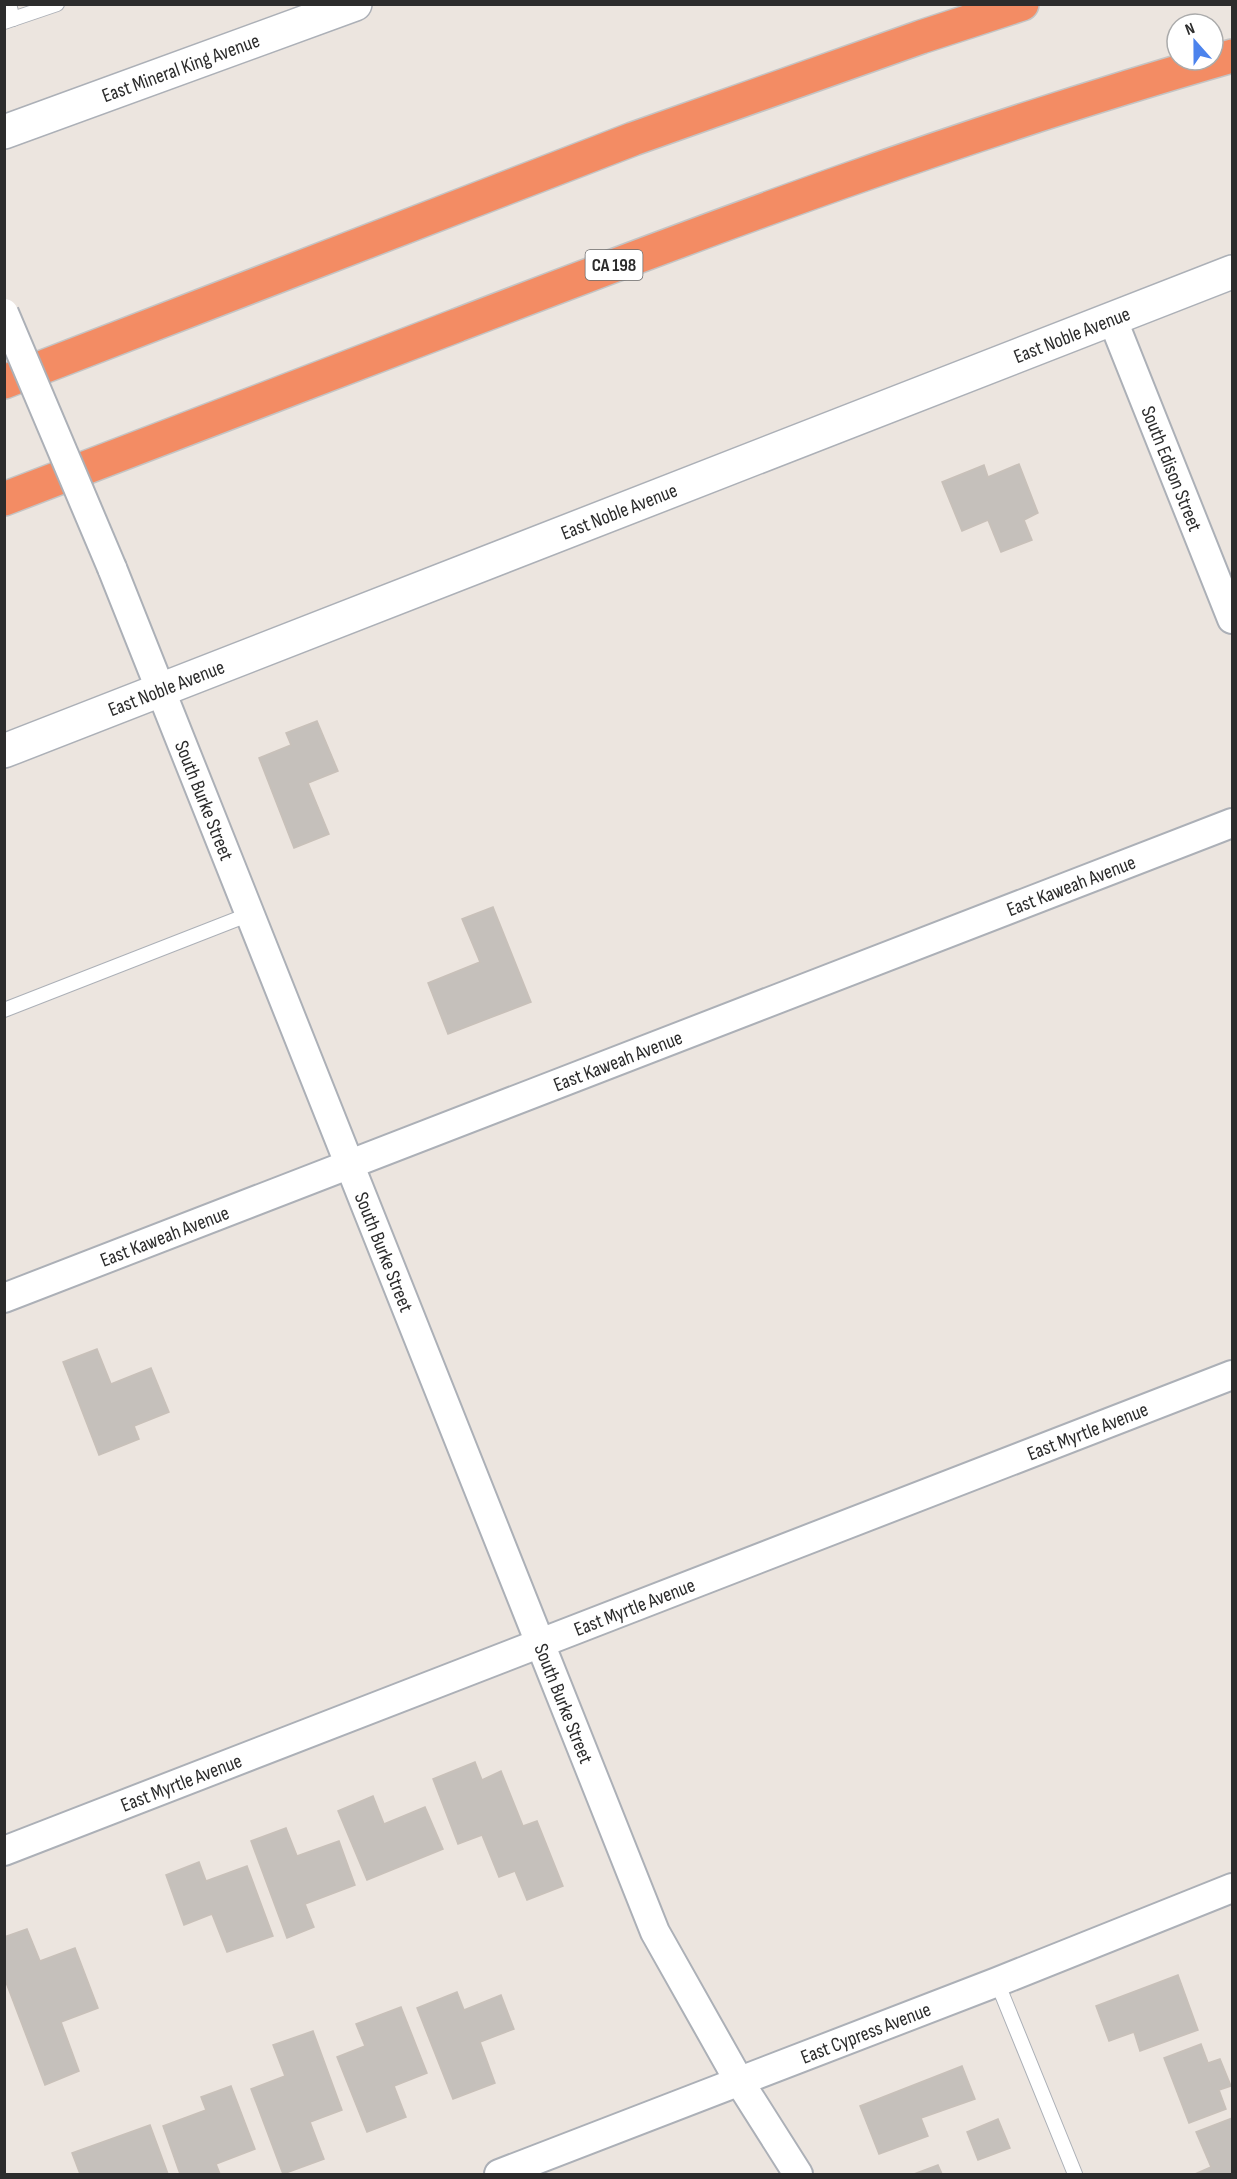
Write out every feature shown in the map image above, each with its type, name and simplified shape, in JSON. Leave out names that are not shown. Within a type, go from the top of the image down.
[{"type":"highway","points":[[4,382],[633,139],[921,37],[1022,4]]},
{"type":"highway","name":"CA 198","points":[[4,500],[716,226],[929,151],[1233,56]]},
{"type":"main road","name":"East Mineral King Avenue","points":[[4,132],[355,4]]},
{"type":"main road","name":"East Noble Avenue","points":[[4,752],[1233,272]]},
{"type":"street","name":"South Burke Street","points":[[4,313],[112,568],[655,1932],[739,2081],[798,2175]]},
{"type":"street","name":"South Edison Street","points":[[1112,318],[1233,619]]},
{"type":"street","name":"East Kaweah Avenue","points":[[4,1298],[1233,823]]},
{"type":"street","name":"East Myrtle Avenue","points":[[4,1851],[1233,1375]]},
{"type":"street","name":"East Cypress Avenue","points":[[514,2172],[739,2081],[1233,1888]]},
{"type":"lane","points":[[9,4],[9,21],[57,4]]},
{"type":"lane","points":[[4,1010],[250,914]]},
{"type":"lane","points":[[997,1982],[1075,2175]]},
{"type":"building","points":[[1019,464],[1038,513],[1024,520],[1032,540],[1001,552],[988,520],[962,531],[942,482],[984,465],[988,477]]},
{"type":"building","points":[[317,721],[338,771],[308,783],[329,834],[294,848],[259,758],[291,745],[286,733]]},
{"type":"building","points":[[493,907],[531,1002],[448,1034],[428,983],[480,962],[462,919]]},
{"type":"building","points":[[97,1349],[111,1384],[151,1368],[169,1412],[134,1426],[139,1439],[99,1455],[63,1362]]},
{"type":"building","points":[[475,1762],[482,1780],[501,1771],[523,1826],[537,1821],[563,1886],[527,1900],[515,1871],[499,1877],[482,1835],[458,1844],[433,1779]]},
{"type":"building","points":[[373,1796],[384,1824],[425,1807],[443,1849],[367,1880],[338,1811]]},
{"type":"building","points":[[286,1828],[297,1856],[339,1841],[355,1885],[305,1904],[314,1927],[287,1938],[251,1841]]},
{"type":"building","points":[[199,1862],[206,1881],[247,1866],[273,1936],[227,1952],[212,1914],[184,1925],[166,1875]]},
{"type":"building","points":[[27,1929],[40,1961],[75,1948],[98,2008],[61,2022],[79,2071],[45,2085],[4,1977],[4,1937]]},
{"type":"building","points":[[1178,1975],[1198,2030],[1140,2051],[1134,2032],[1109,2041],[1096,2006]]},
{"type":"building","points":[[457,1992],[464,2010],[501,1995],[514,2029],[480,2042],[495,2083],[453,2099],[417,2008]]},
{"type":"building","points":[[401,2007],[427,2073],[394,2086],[406,2117],[367,2132],[337,2057],[365,2046],[356,2024]]},
{"type":"building","points":[[313,2031],[342,2110],[310,2122],[324,2159],[283,2174],[251,2089],[285,2076],[273,2045]]},
{"type":"building","points":[[1201,2044],[1208,2063],[1220,2059],[1231,2086],[1219,2090],[1226,2109],[1189,2123],[1164,2058]]},
{"type":"building","points":[[962,2066],[975,2099],[921,2118],[928,2136],[879,2154],[860,2106]]},
{"type":"building","points":[[231,2086],[255,2149],[216,2164],[220,2174],[180,2174],[163,2126],[206,2110],[201,2097]]},
{"type":"building","points":[[1232,2118],[1232,2174],[1195,2174],[1211,2167],[1196,2132]]},
{"type":"building","points":[[998,2119],[1010,2148],[978,2160],[967,2132]]},
{"type":"building","points":[[150,2125],[168,2174],[80,2174],[72,2153]]},
{"type":"building","points":[[938,2165],[942,2174],[914,2174]]}]
